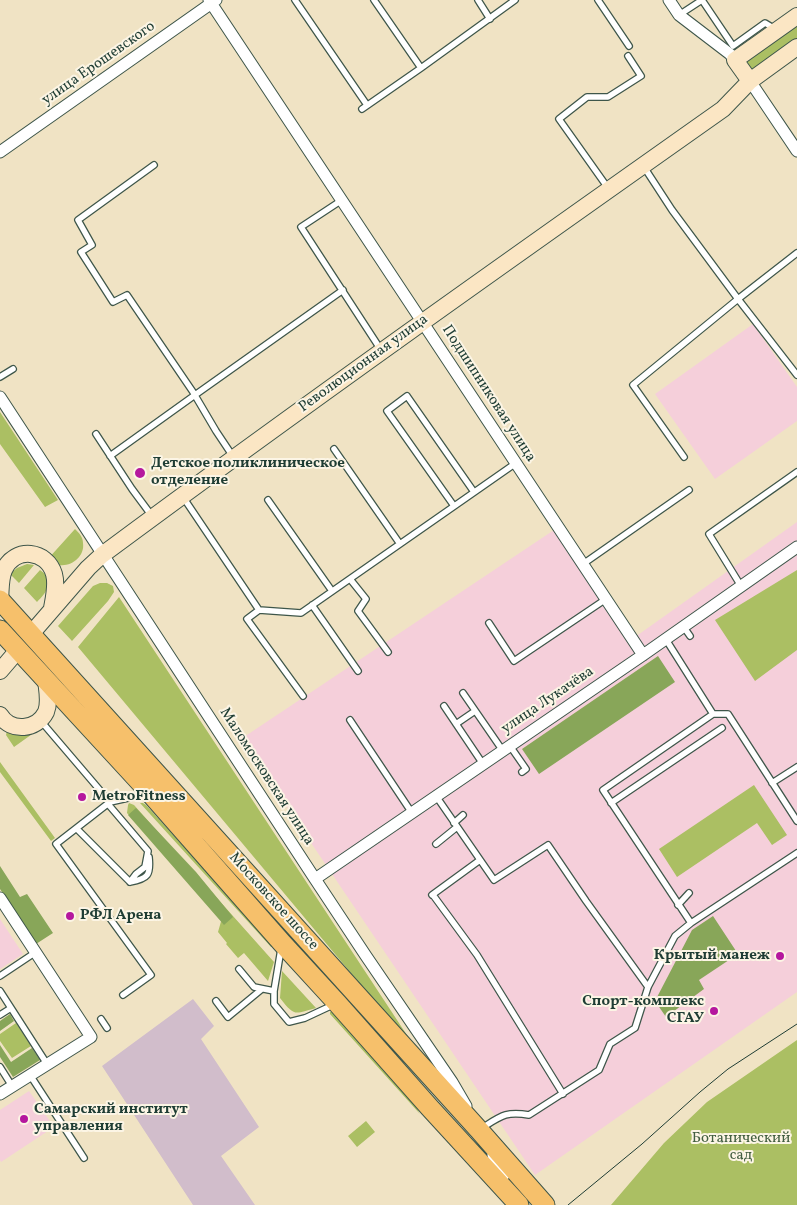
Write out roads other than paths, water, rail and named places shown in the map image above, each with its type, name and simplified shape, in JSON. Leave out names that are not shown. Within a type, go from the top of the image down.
[{"type":"main road","points":[[750,81],[735,60],[797,16]]},
{"type":"main road","name":"Революционная улица","points":[[0,671],[52,608],[102,555],[423,322],[723,109],[750,81],[797,46]]},
{"type":"main road","points":[[0,613],[2,577],[5,568],[16,556],[23,554],[33,554],[44,558],[54,573],[55,591],[52,608]]},
{"type":"main road","name":"Московское шоссе","points":[[0,613],[24,642],[479,1130],[545,1205]]},
{"type":"main road","name":"Московское шоссе","points":[[24,642],[45,673],[155,792],[341,1001],[531,1205]]},
{"type":"main road","points":[[0,716],[9,724],[18,727],[36,724],[48,704],[45,673]]},
{"type":"main road","name":"Московское шоссе","points":[[341,1001],[437,1115],[519,1205]]},
{"type":"street","points":[[668,0],[679,15],[730,54],[735,60]]},
{"type":"street","name":"улица Ерошевского","points":[[0,152],[212,1]]},
{"type":"street","name":"Подшипниковая улица","points":[[212,1],[643,655]]},
{"type":"street","points":[[750,81],[797,150]]},
{"type":"street","name":"Маломосковская улица","points":[[0,397],[371,964],[452,1082],[504,1175]]},
{"type":"street","name":"улица Лукачёва","points":[[315,879],[643,655],[797,547]]},
{"type":"street","points":[[0,898],[90,1037],[0,1094]]},
{"type":"lane","points":[[296,0],[367,105]]},
{"type":"lane","points":[[374,0],[421,68]]},
{"type":"lane","points":[[478,0],[490,19]]},
{"type":"lane","points":[[362,109],[515,0]]},
{"type":"lane","points":[[598,0],[629,46]]},
{"type":"lane","points":[[679,15],[702,0],[733,46],[765,23],[776,30]]},
{"type":"lane","points":[[610,190],[559,119],[587,97],[608,97],[641,76],[628,56]]},
{"type":"lane","points":[[154,165],[78,220],[92,245],[81,252],[113,302],[127,295],[194,394],[234,458]]},
{"type":"lane","points":[[643,166],[672,210],[797,375]]},
{"type":"lane","points":[[342,200],[302,227],[382,352]]},
{"type":"lane","points":[[684,457],[633,385],[797,253]]},
{"type":"lane","points":[[110,456],[194,394],[343,290]]},
{"type":"lane","points":[[0,377],[13,369]]},
{"type":"lane","points":[[454,506],[387,411],[407,396],[474,492]]},
{"type":"lane","points":[[96,434],[153,518]]},
{"type":"lane","points":[[334,449],[400,544]]},
{"type":"lane","points":[[303,696],[247,619],[259,610],[301,613],[516,463]]},
{"type":"lane","points":[[742,586],[709,534],[797,472]]},
{"type":"lane","points":[[583,564],[689,490]]},
{"type":"lane","points":[[182,496],[259,610]]},
{"type":"lane","points":[[268,500],[332,591]]},
{"type":"lane","points":[[350,579],[366,599],[358,611],[388,652]]},
{"type":"lane","points":[[489,623],[514,661],[606,599]]},
{"type":"lane","points":[[312,605],[358,671]]},
{"type":"lane","points":[[683,626],[690,636]]},
{"type":"lane","points":[[665,638],[713,714]]},
{"type":"lane","points":[[463,693],[475,711],[526,769],[522,772]]},
{"type":"lane","points":[[444,706],[483,764]]},
{"type":"lane","points":[[456,724],[475,711]]},
{"type":"lane","points":[[691,923],[602,790],[713,714],[728,714],[797,821]]},
{"type":"lane","points":[[40,720],[148,850],[145,867],[130,882],[77,829]]},
{"type":"lane","points":[[350,720],[412,813]]},
{"type":"lane","points":[[611,802],[722,728]]},
{"type":"lane","points":[[772,783],[797,766]]},
{"type":"lane","points":[[124,995],[151,975],[56,844],[109,803],[155,792]]},
{"type":"lane","points":[[436,796],[494,880],[548,845],[648,987]]},
{"type":"lane","points":[[436,844],[463,816]]},
{"type":"lane","points":[[479,1130],[503,1115],[516,1113],[529,1115],[599,1070],[610,1044],[635,1028],[648,987],[675,936],[691,923],[797,853]]},
{"type":"lane","points":[[480,860],[433,895],[477,955],[563,1094]]},
{"type":"lane","points":[[678,905],[689,893]]},
{"type":"lane","points":[[283,937],[274,991],[274,1004],[289,1022],[304,1018],[341,1001]]},
{"type":"lane","points":[[0,976],[36,952]]},
{"type":"lane","points":[[239,969],[254,987],[274,991]]},
{"type":"lane","points":[[216,1001],[228,1016],[262,989]]},
{"type":"lane","points":[[0,991],[47,1064]]},
{"type":"lane","points":[[0,1015],[11,1008]]},
{"type":"lane","points":[[101,1019],[107,1028]]},
{"type":"lane","points":[[0,1067],[12,1086]]},
{"type":"lane","points":[[30,1075],[84,1158]]},
{"type":"tram line","points":[[568,1205],[728,1069],[797,1024]]},
{"type":"place","name":"Детское поликлиническое отделение","points":[[140,473]]},
{"type":"place","name":"MetroFitness","points":[[82,797]]},
{"type":"place","name":"РФЛ Арена","points":[[70,916]]},
{"type":"place","name":"Крытый манеж","points":[[780,956]]},
{"type":"place","name":"Спорт-комплекс СГАУ","points":[[714,1011]]},
{"type":"place","name":"Самарский институт управления","points":[[24,1119]]},
{"type":"park label","name":"Ботанический сад","points":[[741,1148]]}]
